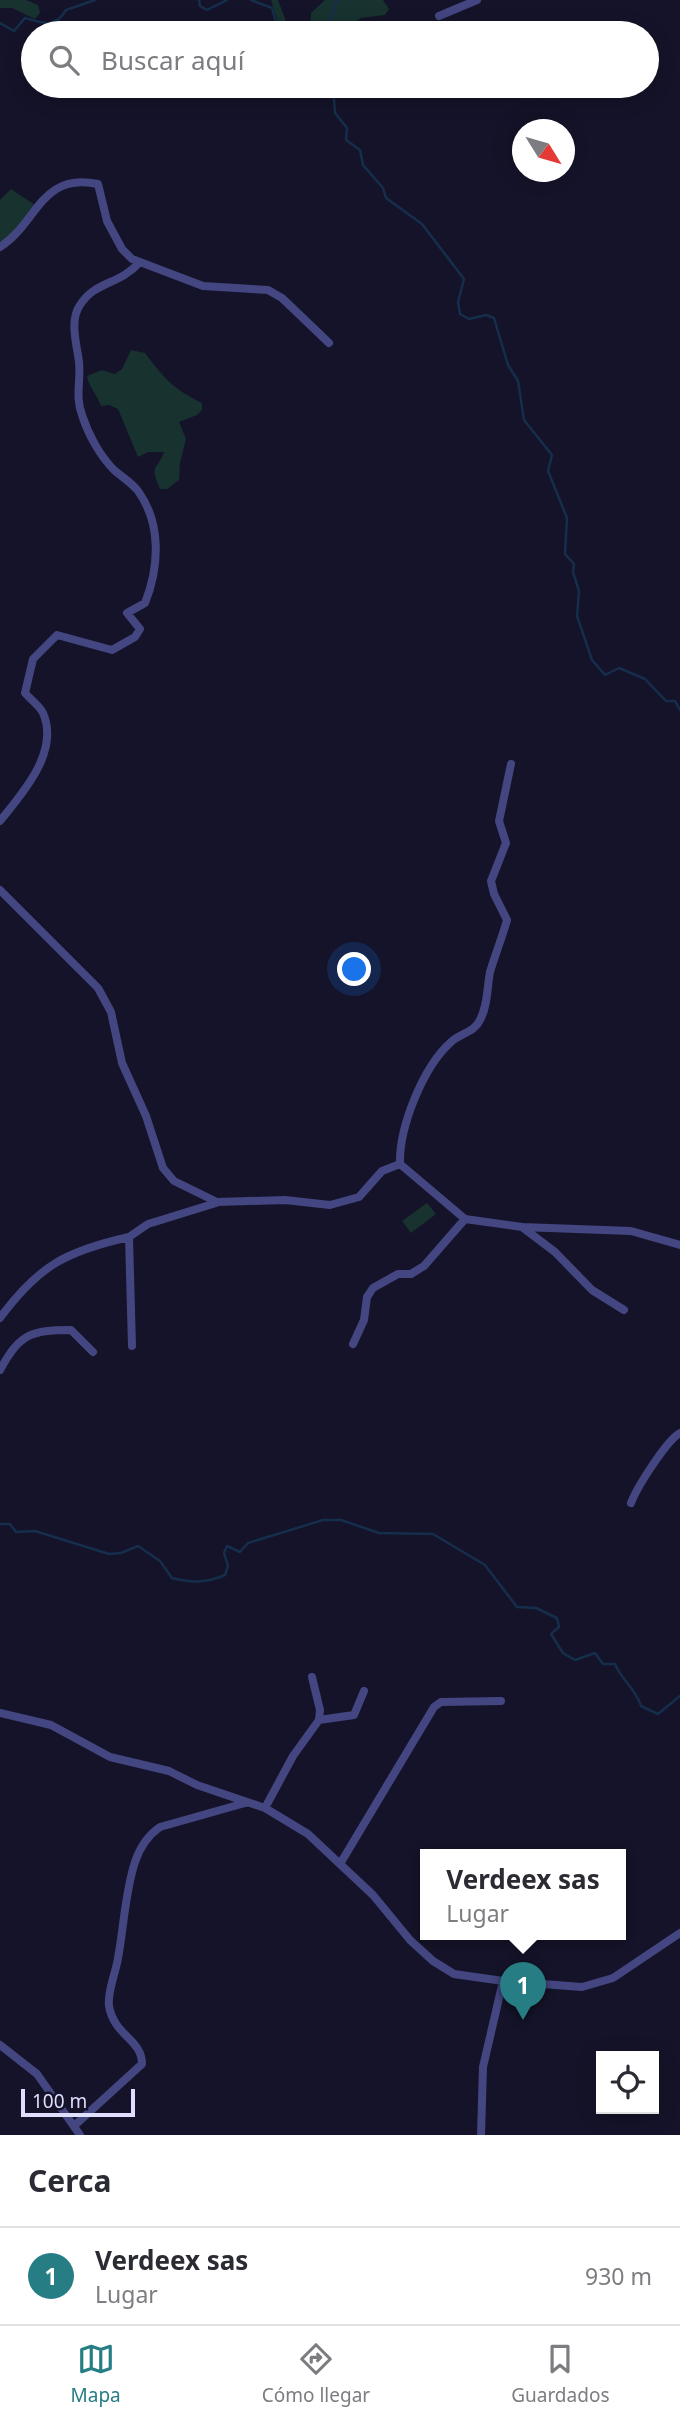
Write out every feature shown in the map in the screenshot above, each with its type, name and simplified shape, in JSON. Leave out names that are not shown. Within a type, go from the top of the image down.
[{"type":"street","points":[[439,16],[477,0]]},
{"type":"street","points":[[0,247],[14,237],[50,192],[68,184],[98,184],[107,221],[126,255],[139,263],[203,286],[268,290],[282,298],[329,343]]},
{"type":"street","points":[[0,821],[24,791],[44,753],[47,728],[44,714],[25,693],[33,659],[57,635],[112,650],[135,636],[140,629],[127,613],[145,603],[156,571],[158,551],[143,500],[103,457],[82,416],[78,399],[79,365],[75,335],[77,309],[99,286],[118,281],[139,263]]},
{"type":"street","points":[[400,1164],[404,1122],[435,1062],[452,1041],[469,1032],[480,1020],[486,999],[490,973],[507,920],[494,894],[491,881],[506,843],[499,821],[510,764]]},
{"type":"street","points":[[0,891],[98,988],[111,1012],[122,1063],[146,1116],[163,1168],[174,1181],[191,1192],[217,1202]]},
{"type":"street","points":[[0,1318],[43,1270],[82,1248],[129,1237],[148,1224],[217,1202],[285,1200],[330,1205],[359,1197],[382,1171],[400,1164]]},
{"type":"street","points":[[400,1164],[465,1219],[522,1227],[631,1231],[680,1245]]},
{"type":"street","points":[[353,1344],[365,1320],[367,1297],[373,1288],[398,1275],[411,1274],[424,1266],[465,1219]]},
{"type":"street","points":[[522,1227],[555,1252],[592,1290],[624,1310]]},
{"type":"street","points":[[129,1237],[132,1346]]},
{"type":"street","points":[[0,1370],[14,1345],[32,1332],[71,1331],[93,1352]]},
{"type":"street","points":[[631,1503],[638,1486],[659,1460],[670,1439],[680,1433]]},
{"type":"street","points":[[265,1808],[293,1756],[319,1720],[320,1710],[312,1677]]},
{"type":"street","points":[[319,1720],[354,1715],[364,1691]]},
{"type":"street","points":[[340,1864],[434,1707],[441,1702],[501,1701]]},
{"type":"street","points":[[0,1713],[51,1725],[110,1757],[169,1771],[265,1808],[308,1834],[433,1961],[454,1974],[503,1982],[582,1987],[613,1978],[680,1933]]},
{"type":"street","points":[[74,2126],[142,2064],[142,2053],[116,2025],[109,2004],[130,1881],[143,1844],[149,1835],[160,1827],[245,1802]]},
{"type":"street","points":[[481,2135],[483,2067],[503,1982]]},
{"type":"street","points":[[0,2045],[37,2074],[80,2135]]},
{"type":"green space","points":[[0,0],[26,0],[38,5],[40,13],[35,19],[12,8],[0,8]]},
{"type":"green space","points":[[271,0],[278,0],[286,21],[277,21]]},
{"type":"green space","points":[[325,0],[383,0],[389,9],[385,15],[361,18],[357,21],[310,21],[311,13]]},
{"type":"green space","points":[[11,189],[35,205],[18,228],[0,244],[0,200]]},
{"type":"green space","points":[[131,350],[145,353],[170,382],[202,403],[202,410],[197,415],[179,422],[186,439],[179,480],[167,489],[160,489],[155,471],[164,452],[148,452],[138,457],[118,409],[109,405],[101,406],[88,380],[87,376],[102,370],[115,374],[122,369]]},
{"type":"green space","points":[[427,1203],[436,1214],[411,1233],[402,1221]]},
{"type":"waterway","points":[[56,21],[66,10],[95,0]]},
{"type":"waterway","points":[[199,0],[200,6],[207,10],[227,0]]},
{"type":"waterway","points":[[251,0],[272,8],[276,21]]},
{"type":"waterway","points":[[330,21],[337,0]]},
{"type":"waterway","points":[[22,21],[25,18],[36,21]]},
{"type":"waterway","points":[[0,23],[14,31],[21,23]]},
{"type":"waterway","points":[[334,98],[335,113],[347,128],[346,140],[360,150],[363,165],[383,188],[386,198],[422,224],[464,279],[458,302],[460,314],[469,319],[486,315],[494,318],[508,365],[518,381],[524,420],[552,455],[548,471],[567,518],[565,554],[574,564],[573,572],[579,591],[577,616],[592,660],[605,675],[619,668],[645,679],[666,701],[675,701],[680,710]]},
{"type":"waterway","points":[[0,1524],[10,1524],[16,1532],[35,1531],[109,1554],[121,1553],[138,1546],[160,1561],[172,1578],[192,1581],[212,1580],[225,1575],[228,1566],[224,1553],[227,1546],[240,1552],[248,1543],[323,1520],[341,1520],[379,1533],[433,1534],[485,1565],[517,1607],[536,1608],[557,1618],[559,1627],[551,1634],[563,1653],[575,1660],[595,1653],[603,1664],[615,1664],[641,1706],[658,1714],[680,1696]]},
{"type":"place","name":"Verdeex sas","points":[[523,2020]]}]
